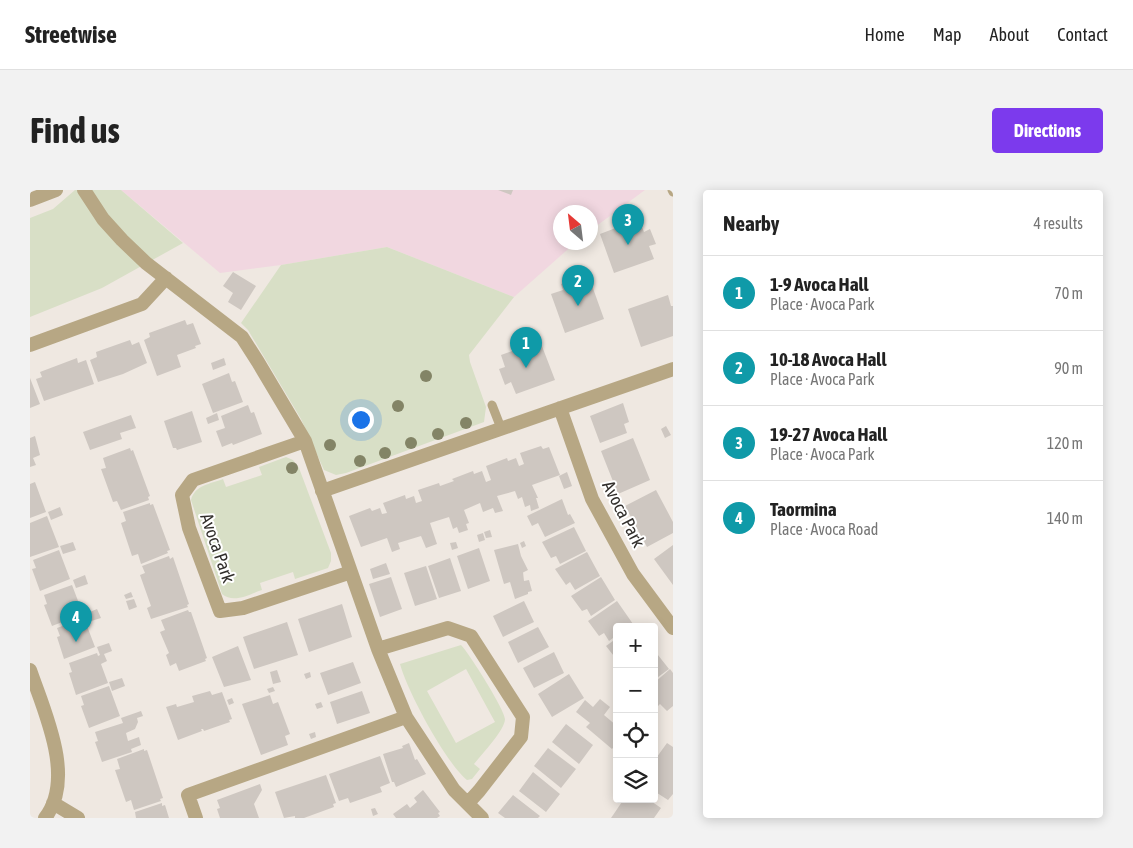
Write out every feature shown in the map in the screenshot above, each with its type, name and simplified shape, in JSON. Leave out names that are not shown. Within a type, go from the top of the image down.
[{"type":"street","points":[[30,200],[56,190]]},
{"type":"street","points":[[84,190],[103,219],[122,240],[166,278],[242,337],[258,362],[305,442],[378,649],[406,716],[454,790],[482,818]]},
{"type":"street","points":[[30,345],[142,304],[166,278]]},
{"type":"street","points":[[322,491],[673,369]]},
{"type":"street","name":"Avoca Park","points":[[560,408],[592,499],[633,574],[673,628]]},
{"type":"street","name":"Avoca Park","points":[[305,442],[193,480],[182,495],[189,528],[220,611],[243,608],[351,572]]},
{"type":"street","points":[[378,649],[448,628],[471,636],[523,717],[521,737],[468,803]]},
{"type":"street","points":[[30,670],[46,716],[57,757],[58,774],[53,803],[46,818]]},
{"type":"street","points":[[196,818],[188,795],[406,716]]},
{"type":"street","points":[[53,803],[78,818]]},
{"type":"lane","points":[[492,405],[500,428]]},
{"type":"shaded area","points":[[121,190],[645,190],[598,225],[598,205],[553,205],[553,250],[567,250],[514,297],[387,247],[220,273]]},
{"type":"green space","points":[[75,190],[82,190],[86,193],[93,190],[121,190],[183,243],[102,288],[30,317],[30,218],[53,209]]},
{"type":"green space","points":[[387,247],[514,297],[469,355],[486,407],[484,422],[336,475],[324,470],[301,419],[248,330],[241,323],[281,265]]},
{"type":"green space","points":[[286,457],[293,460],[299,468],[331,553],[331,561],[328,568],[295,579],[293,572],[260,583],[262,590],[237,598],[227,597],[222,594],[191,500],[193,495],[199,488],[223,479],[226,487],[262,475],[259,467]]},
{"type":"green space","points":[[461,645],[486,682],[505,719],[497,736],[474,764],[480,769],[472,779],[467,780],[458,771],[438,743],[410,691],[400,664]],"holes":[[[466,669],[495,722],[456,743],[427,691]]]},
{"type":"building","points":[[498,190],[513,190],[511,195]]},
{"type":"building","points":[[639,219],[644,232],[650,229],[656,244],[649,246],[654,259],[614,273],[600,234]]},
{"type":"building","points":[[233,272],[256,286],[241,310],[228,302],[233,293],[223,286]]},
{"type":"building","points":[[576,279],[578,284],[590,280],[604,319],[565,333],[551,294],[563,290],[561,284]]},
{"type":"building","points":[[668,295],[671,306],[673,306],[673,336],[641,347],[628,309]]},
{"type":"building","points":[[185,320],[187,325],[193,323],[201,344],[195,346],[196,348],[177,355],[181,367],[157,376],[144,340],[150,337],[149,333]]},
{"type":"building","points":[[130,340],[132,345],[139,342],[147,363],[123,374],[98,382],[90,360],[97,357],[96,352]]},
{"type":"building","points":[[540,341],[555,380],[516,394],[511,382],[505,385],[499,369],[505,367],[501,355]]},
{"type":"building","points":[[77,358],[78,363],[86,360],[94,384],[44,401],[36,379],[42,377],[40,372]]},
{"type":"building","points":[[224,358],[226,365],[213,370],[211,363]]},
{"type":"building","points":[[229,373],[232,382],[235,381],[243,402],[213,413],[202,384]]},
{"type":"building","points":[[30,378],[40,404],[30,408]]},
{"type":"building","points":[[623,403],[629,422],[624,424],[627,433],[600,443],[590,416]]},
{"type":"building","points":[[248,405],[251,413],[254,412],[262,434],[222,447],[216,431],[225,428],[221,416]]},
{"type":"building","points":[[192,411],[202,442],[177,450],[173,448],[164,421]]},
{"type":"building","points":[[217,413],[219,420],[208,424],[206,418]]},
{"type":"building","points":[[131,415],[136,428],[120,433],[122,439],[90,450],[83,432]]},
{"type":"building","points":[[666,426],[671,435],[665,438],[661,429]]},
{"type":"building","points":[[35,436],[40,455],[33,458],[36,465],[30,467],[30,438]]},
{"type":"building","points":[[633,438],[650,480],[618,494],[601,451]]},
{"type":"building","points":[[541,446],[543,449],[549,447],[560,475],[532,485],[538,498],[536,498],[539,508],[531,511],[530,505],[525,507],[522,497],[518,499],[515,491],[497,496],[503,511],[495,513],[493,508],[483,512],[480,503],[464,510],[469,523],[466,524],[468,530],[459,533],[457,527],[453,529],[449,517],[430,523],[437,544],[426,548],[421,536],[398,543],[400,549],[392,552],[387,538],[361,547],[349,516],[370,508],[372,511],[380,508],[382,514],[387,513],[383,503],[405,495],[406,499],[414,496],[416,503],[422,501],[418,490],[439,483],[440,486],[473,471],[474,474],[482,471],[486,482],[491,480],[486,466],[507,458],[508,461],[516,458],[519,466],[524,464],[520,453]]},
{"type":"building","points":[[130,448],[131,451],[133,450],[150,496],[148,497],[149,500],[121,510],[117,501],[113,502],[101,469],[106,468],[103,458]]},
{"type":"building","points":[[567,472],[572,486],[564,489],[559,476]]},
{"type":"building","points":[[35,482],[46,512],[30,518],[30,484]]},
{"type":"building","points":[[656,490],[673,522],[673,533],[647,547],[625,506]]},
{"type":"building","points":[[562,499],[568,515],[570,514],[575,523],[545,537],[538,523],[532,526],[527,516]]},
{"type":"building","points":[[150,503],[150,505],[153,504],[170,550],[167,551],[168,553],[141,564],[138,554],[132,556],[121,523],[126,521],[123,512]]},
{"type":"building","points":[[60,507],[63,515],[51,520],[48,512]]},
{"type":"building","points":[[47,516],[59,547],[30,557],[30,523]]},
{"type":"building","points":[[574,527],[586,551],[560,564],[556,556],[551,558],[542,542]]},
{"type":"building","points":[[490,530],[492,537],[486,538],[484,532]]},
{"type":"building","points":[[483,533],[485,540],[479,542],[477,535]]},
{"type":"building","points":[[524,541],[526,546],[522,548],[520,543]]},
{"type":"building","points":[[73,542],[76,550],[63,554],[60,546]]},
{"type":"building","points":[[456,542],[458,548],[452,550],[450,543]]},
{"type":"building","points":[[518,544],[521,556],[528,570],[523,572],[524,581],[529,580],[532,591],[515,599],[510,582],[504,584],[494,550]]},
{"type":"building","points":[[673,545],[673,585],[654,559]]},
{"type":"building","points":[[479,548],[490,581],[468,589],[457,556]]},
{"type":"building","points":[[59,550],[70,579],[40,591],[32,569],[36,568],[33,560]]},
{"type":"building","points":[[587,552],[600,576],[575,590],[570,582],[566,585],[555,569]]},
{"type":"building","points":[[169,556],[170,559],[173,557],[189,604],[187,605],[188,607],[151,619],[147,608],[151,606],[140,575],[145,573],[142,566]]},
{"type":"building","points":[[450,558],[461,591],[439,598],[428,566]]},
{"type":"building","points":[[386,563],[390,574],[373,579],[370,569]]},
{"type":"building","points":[[426,566],[437,599],[415,606],[404,573]]},
{"type":"building","points":[[85,575],[88,584],[76,588],[73,580]]},
{"type":"building","points":[[391,577],[402,609],[380,617],[369,584]]},
{"type":"building","points":[[601,577],[615,600],[591,616],[587,609],[582,611],[571,596]]},
{"type":"building","points":[[72,585],[83,614],[52,626],[44,605],[47,604],[44,595]]},
{"type":"building","points":[[131,592],[133,597],[126,599],[124,595]]},
{"type":"building","points":[[134,599],[137,607],[129,610],[126,601]]},
{"type":"building","points":[[524,601],[534,622],[503,637],[493,616]]},
{"type":"building","points":[[617,601],[632,623],[613,623],[613,638],[609,641],[604,633],[599,636],[588,621]]},
{"type":"building","points":[[342,604],[352,637],[309,652],[298,619]]},
{"type":"building","points":[[97,609],[101,618],[88,622],[85,614]]},
{"type":"building","points":[[188,610],[191,612],[207,658],[205,659],[206,661],[179,671],[176,663],[170,666],[166,655],[169,653],[160,632],[165,630],[161,620]]},
{"type":"building","points":[[84,618],[95,647],[64,659],[57,637],[60,636],[57,628]]},
{"type":"building","points":[[287,622],[298,655],[254,669],[243,637]]},
{"type":"building","points":[[538,627],[549,647],[518,663],[508,642]]},
{"type":"building","points":[[613,641],[613,655],[606,646]]},
{"type":"building","points":[[109,643],[112,651],[104,654],[107,661],[101,664],[108,683],[76,695],[69,673],[72,672],[69,663],[97,653],[98,656],[100,655],[97,647]]},
{"type":"building","points":[[238,646],[251,680],[224,687],[212,657]]},
{"type":"building","points":[[554,652],[564,673],[534,688],[523,668]]},
{"type":"building","points":[[658,655],[669,669],[658,677]]},
{"type":"building","points":[[353,662],[361,683],[328,695],[320,673]]},
{"type":"building","points":[[670,669],[673,673],[673,706],[667,711],[660,704],[658,706],[658,680]]},
{"type":"building","points":[[277,670],[281,682],[273,684],[270,672]]},
{"type":"building","points":[[310,672],[311,677],[306,679],[304,674]]},
{"type":"building","points":[[569,674],[584,698],[552,717],[538,694]]},
{"type":"building","points":[[122,678],[125,686],[112,691],[109,682]]},
{"type":"building","points":[[109,686],[120,716],[89,728],[81,706],[84,705],[81,696]]},
{"type":"building","points":[[273,687],[275,691],[269,693],[267,689]]},
{"type":"building","points":[[210,691],[212,695],[222,692],[232,719],[229,720],[230,722],[204,731],[201,729],[202,731],[178,740],[166,707],[176,704],[177,707],[194,702],[192,696]]},
{"type":"building","points":[[362,691],[370,713],[337,724],[330,702]]},
{"type":"building","points":[[270,695],[273,704],[278,702],[290,734],[285,736],[288,745],[261,755],[242,704]]},
{"type":"building","points":[[232,698],[234,703],[229,705],[227,700]]},
{"type":"building","points":[[600,699],[610,707],[604,715],[613,723],[612,749],[586,727],[590,723],[576,712],[585,700],[593,707]]},
{"type":"building","points":[[321,702],[323,707],[317,709],[315,704]]},
{"type":"building","points":[[141,711],[143,716],[137,718],[138,722],[135,729],[126,733],[128,741],[139,737],[141,745],[131,749],[132,752],[102,762],[95,742],[98,741],[95,732],[123,723],[121,718]]},
{"type":"building","points":[[566,724],[593,745],[579,764],[552,742]]},
{"type":"building","points":[[315,732],[316,737],[311,739],[309,734]]},
{"type":"building","points":[[409,743],[415,760],[417,759],[426,774],[396,787],[394,782],[392,782],[383,754],[403,748],[402,746]]},
{"type":"building","points":[[667,743],[673,747],[673,794],[668,800],[658,794],[658,755]]},
{"type":"building","points":[[548,748],[576,769],[561,788],[534,766]]},
{"type":"building","points":[[144,749],[144,751],[147,750],[163,798],[160,799],[161,801],[134,810],[131,800],[126,802],[115,770],[120,769],[117,759]]},
{"type":"building","points":[[380,756],[390,783],[380,787],[382,792],[350,803],[348,798],[339,801],[329,774]]},
{"type":"building","points":[[533,772],[560,794],[546,812],[519,791]]},
{"type":"building","points":[[326,775],[336,803],[333,804],[334,807],[304,818],[295,818],[295,816],[284,818],[275,792]]},
{"type":"building","points":[[260,784],[262,790],[254,804],[259,818],[220,818],[217,809],[220,808],[217,800]]},
{"type":"building","points":[[423,790],[440,812],[438,813],[440,816],[437,818],[396,818],[393,814],[407,804],[410,808],[417,802],[414,798]]},
{"type":"building","points":[[513,795],[540,816],[538,818],[505,818],[498,813]]},
{"type":"building","points":[[162,803],[162,806],[165,805],[169,818],[136,818],[135,812]]},
{"type":"building","points":[[621,803],[654,803],[661,808],[654,818],[611,818]]},
{"type":"building","points":[[375,808],[378,814],[373,816],[371,809]]},
{"type":"place","name":"19-27 Avoca Hall","points":[[628,245]]},
{"type":"place","name":"10-18 Avoca Hall","points":[[578,306]]},
{"type":"place","name":"1-9 Avoca Hall","points":[[526,368]]},
{"type":"place","name":"Taormina","points":[[76,642]]}]
